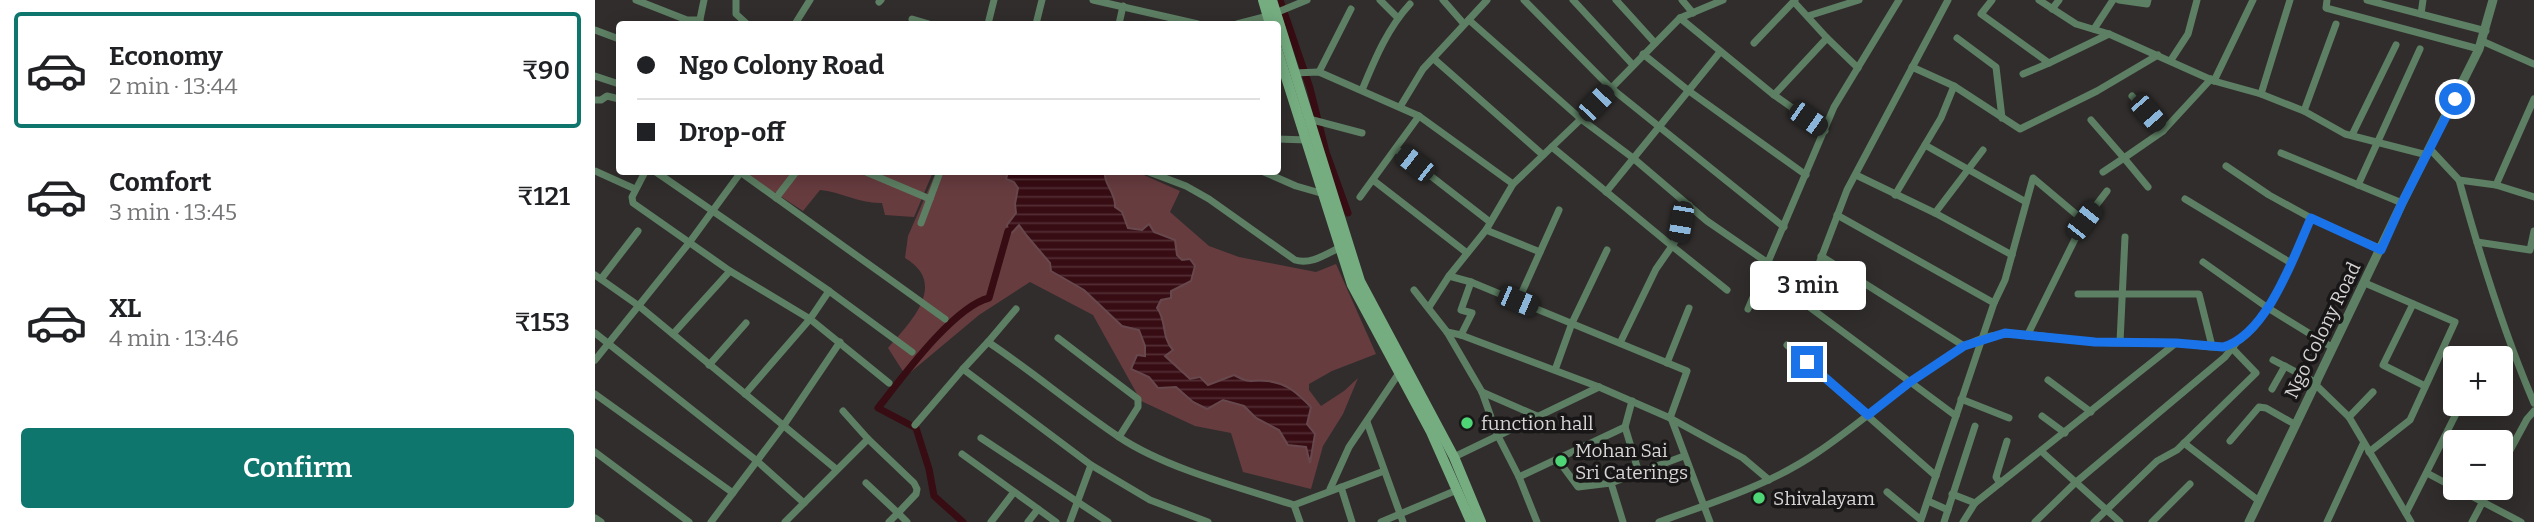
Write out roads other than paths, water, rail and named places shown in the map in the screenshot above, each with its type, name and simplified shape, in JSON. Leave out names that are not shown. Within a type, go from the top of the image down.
[{"type":"main road","points":[[1263,0],[1276,14]]},
{"type":"main road","points":[[1272,0],[1276,14]]},
{"type":"main road","points":[[1281,25],[1302,73],[1360,281],[1454,457],[1481,522]]},
{"type":"main road","points":[[1281,62],[1356,295],[1431,432],[1471,522]]},
{"type":"street","points":[[636,0],[694,21]]},
{"type":"street","points":[[700,21],[704,0]]},
{"type":"street","points":[[736,0],[736,15],[743,21]]},
{"type":"street","points":[[797,21],[810,0]]},
{"type":"street","points":[[989,21],[994,0]]},
{"type":"street","points":[[1037,21],[1042,0]]},
{"type":"street","points":[[1093,0],[1141,10],[1169,21]]},
{"type":"street","points":[[1141,10],[1143,0]]},
{"type":"street","points":[[1249,21],[1276,14],[1307,0]]},
{"type":"street","points":[[1380,0],[1398,18]]},
{"type":"street","points":[[1443,0],[1581,119],[1689,205],[1768,263],[1812,282],[1837,215],[1856,175],[1948,0]]},
{"type":"street","points":[[1400,107],[1423,69],[1486,0]]},
{"type":"street","points":[[1524,0],[1611,88],[1784,227]]},
{"type":"street","points":[[1573,0],[1633,65]]},
{"type":"street","points":[[1616,0],[1655,43]]},
{"type":"street","points":[[1682,0],[1693,13]]},
{"type":"street","points":[[1429,307],[1449,275],[1486,230],[1513,184],[1680,18],[1723,0]]},
{"type":"street","points":[[1808,16],[1859,0]]},
{"type":"street","points":[[1748,309],[1834,107],[1899,0]]},
{"type":"street","points":[[1991,0],[1981,14],[2049,63]]},
{"type":"street","points":[[2039,0],[2076,24],[2109,34],[2213,80],[2261,94],[2304,111],[2351,135],[2429,152],[2459,180],[2515,359],[2534,403]]},
{"type":"street","points":[[2052,9],[2059,0]]},
{"type":"street","points":[[2094,29],[2113,0]]},
{"type":"street","points":[[2119,0],[2147,4],[2148,0]]},
{"type":"street","points":[[2171,60],[2188,34],[2197,0]]},
{"type":"street","points":[[2103,172],[2163,131],[2213,80],[2253,0]]},
{"type":"street","points":[[2261,94],[2290,0]]},
{"type":"street","points":[[2327,0],[2326,8],[2481,45],[2534,64]]},
{"type":"street","points":[[2371,0],[2486,31]]},
{"type":"street","points":[[2421,14],[2423,0]]},
{"type":"street","name":"Ngo Colony Road","points":[[2249,522],[2481,45],[2493,0]]},
{"type":"street","points":[[1754,43],[1794,1],[1858,68]]},
{"type":"street","points":[[1362,90],[1380,46],[1410,4]]},
{"type":"street","points":[[1120,21],[1123,6]]},
{"type":"street","points":[[1319,72],[1351,9]]},
{"type":"street","points":[[1680,18],[1774,95],[1825,131]]},
{"type":"street","points":[[912,19],[919,21]]},
{"type":"street","points":[[2304,111],[2336,24]]},
{"type":"street","points":[[595,30],[616,38]]},
{"type":"street","points":[[2023,74],[2109,34]]},
{"type":"street","points":[[1774,95],[1828,38]]},
{"type":"street","points":[[1957,38],[1996,66],[2002,118]]},
{"type":"street","points":[[2351,135],[2396,45]]},
{"type":"street","points":[[2358,185],[2420,49]]},
{"type":"street","points":[[1606,192],[1720,52]]},
{"type":"street","points":[[1643,54],[1689,91],[1806,175]]},
{"type":"street","points":[[1912,67],[1954,86],[2020,129],[2097,91],[2158,55]]},
{"type":"street","points":[[1434,59],[1543,155]]},
{"type":"street","points":[[1302,73],[1319,72],[1419,116],[1513,184]]},
{"type":"street","points":[[595,76],[616,82]]},
{"type":"street","points":[[1895,195],[1941,118],[1954,86]]},
{"type":"street","points":[[595,100],[607,96],[616,98]]},
{"type":"street","points":[[2132,96],[2163,131]]},
{"type":"street","points":[[2496,186],[2534,99]]},
{"type":"street","points":[[1360,197],[1419,116]]},
{"type":"street","points":[[2091,120],[2148,187]]},
{"type":"street","points":[[1316,121],[1362,133]]},
{"type":"street","points":[[1281,139],[1307,140]]},
{"type":"street","points":[[1925,145],[2025,202]]},
{"type":"street","points":[[1552,147],[1727,290]]},
{"type":"street","points":[[1396,149],[1490,222]]},
{"type":"street","points":[[1935,213],[1983,150]]},
{"type":"street","points":[[2281,153],[2402,203]]},
{"type":"street","points":[[2226,166],[2269,195],[2311,218],[2381,250]]},
{"type":"street","points":[[595,171],[635,189]]},
{"type":"street","points":[[643,175],[632,197],[633,204],[730,271],[810,318],[888,383]]},
{"type":"street","points":[[660,175],[829,291],[912,352]]},
{"type":"street","points":[[595,360],[689,243],[738,175]]},
{"type":"street","points":[[744,175],[945,319]]},
{"type":"street","points":[[776,198],[794,175]]},
{"type":"street","points":[[873,175],[930,199]]},
{"type":"street","points":[[921,223],[939,175]]},
{"type":"street","points":[[1156,175],[1209,199],[1295,260],[1303,263],[1341,247]]},
{"type":"street","points":[[1271,175],[1324,194]]},
{"type":"street","points":[[1856,175],[1935,213],[2012,256]]},
{"type":"street","points":[[1887,492],[1921,520],[1994,303],[2005,280],[2033,178],[2084,221]]},
{"type":"street","points":[[1373,180],[1467,253]]},
{"type":"street","points":[[2459,180],[2496,186],[2534,197]]},
{"type":"street","points":[[2027,336],[2084,221],[2107,191]]},
{"type":"street","points":[[2185,198],[2291,263]]},
{"type":"street","points":[[1620,343],[1656,269],[1678,237],[1689,205]]},
{"type":"street","points":[[1518,301],[1559,210]]},
{"type":"street","points":[[1837,215],[1994,303]]},
{"type":"street","points":[[2035,522],[2075,483],[2225,357],[2268,308],[2280,288],[2311,218]]},
{"type":"street","points":[[1486,230],[1540,252]]},
{"type":"street","points":[[638,231],[598,277],[639,306],[836,469]]},
{"type":"street","points":[[2477,242],[2532,252],[2534,231]]},
{"type":"street","points":[[2120,342],[2125,237]]},
{"type":"street","points":[[1555,370],[1572,323],[1607,250]]},
{"type":"street","points":[[1822,256],[1964,346]]},
{"type":"street","points":[[2203,262],[2268,308],[2333,348]]},
{"type":"street","points":[[673,334],[730,271]]},
{"type":"street","points":[[1449,275],[1687,371],[1670,418],[1710,522]]},
{"type":"street","points":[[1461,335],[1472,313],[1461,310],[1471,282]]},
{"type":"street","points":[[2365,283],[2455,322],[2410,420],[2369,452]]},
{"type":"street","points":[[1759,286],[1808,306],[1956,416]]},
{"type":"street","points":[[1414,290],[1447,332],[1482,392],[1497,434],[1519,477],[1537,522]]},
{"type":"street","points":[[745,394],[810,318],[829,291]]},
{"type":"street","points":[[2078,294],[2199,294],[2212,346]]},
{"type":"street","points":[[2413,304],[2383,365],[2425,386]]},
{"type":"street","points":[[1667,363],[1689,308]]},
{"type":"street","points":[[915,425],[1016,309]]},
{"type":"street","points":[[709,365],[746,323]]},
{"type":"street","points":[[1447,332],[1555,370],[1670,418],[1743,458],[1769,480]]},
{"type":"street","points":[[595,333],[757,461],[804,503]]},
{"type":"street","points":[[1659,522],[1769,480],[1819,452],[1910,382],[1964,346],[1982,339],[2005,333],[2120,342],[2223,347],[2235,345]]},
{"type":"street","points":[[1058,338],[1138,399],[1137,407],[1119,437]]},
{"type":"street","points":[[711,522],[784,425],[840,342]]},
{"type":"street","points":[[988,342],[1119,437],[1197,473],[1294,505],[1330,489],[1384,471]]},
{"type":"street","points":[[1963,522],[1975,503],[2176,343]]},
{"type":"street","points":[[1787,345],[1936,476]]},
{"type":"street","points":[[2094,522],[2157,461],[2177,450],[2256,373],[2235,345]]},
{"type":"street","points":[[2273,360],[2316,384],[2349,417],[2411,522]]},
{"type":"street","points":[[2272,389],[2285,366]]},
{"type":"street","points":[[963,369],[1091,465],[1150,500],[1208,522]]},
{"type":"street","points":[[1330,489],[1349,446],[1399,373]]},
{"type":"street","points":[[2048,380],[2091,412]]},
{"type":"street","points":[[1454,457],[1599,387]]},
{"type":"street","points":[[1482,392],[1537,416]]},
{"type":"street","points":[[2349,417],[2373,392]]},
{"type":"street","points":[[595,394],[733,493]]},
{"type":"street","points":[[1961,399],[2009,418]]},
{"type":"street","points":[[1632,401],[1625,427],[1640,473]]},
{"type":"street","points":[[2231,441],[2256,409],[2262,407],[2296,425]]},
{"type":"street","points":[[843,411],[916,486],[916,494],[890,522]]},
{"type":"street","points":[[2513,445],[2534,411]]},
{"type":"street","points":[[2042,416],[2065,433]]},
{"type":"street","points":[[2406,513],[2455,416]]},
{"type":"street","points":[[1367,422],[1401,518]]},
{"type":"street","points":[[1944,522],[1975,426]]},
{"type":"street","points":[[1519,477],[1625,427]]},
{"type":"street","points":[[981,438],[1108,522]]},
{"type":"street","points":[[785,522],[869,439]]},
{"type":"street","points":[[2000,483],[1996,477],[2007,441]]},
{"type":"street","points":[[2184,443],[2259,501]]},
{"type":"street","points":[[2327,522],[2363,444]]},
{"type":"street","points":[[2041,451],[2120,522]]},
{"type":"street","points":[[595,452],[689,522]]},
{"type":"street","points":[[962,454],[1056,522]]},
{"type":"street","points":[[1557,460],[1578,487],[1611,483],[1684,457]]},
{"type":"street","points":[[1070,522],[1091,465]]},
{"type":"street","points":[[2427,472],[2443,481]]},
{"type":"street","points":[[866,483],[907,522]]},
{"type":"street","points":[[1611,483],[1623,522]]},
{"type":"street","points":[[2152,522],[2190,484]]},
{"type":"street","points":[[1342,487],[1352,522]]},
{"type":"street","points":[[1381,522],[1401,518],[1457,490]]},
{"type":"street","points":[[991,522],[1014,492]]},
{"type":"street","points":[[1952,494],[1975,503]]},
{"type":"street","points":[[1928,500],[1948,510]]},
{"type":"street","points":[[2478,500],[2521,522]]},
{"type":"street","points":[[2472,522],[2482,502]]},
{"type":"street","points":[[1294,505],[1300,522]]},
{"type":"street","points":[[1028,522],[1038,509]]},
{"type":"street","points":[[595,518],[601,522]]},
{"type":"waterway","points":[[1280,0],[1310,88],[1326,152],[1348,213]]},
{"type":"waterway","points":[[963,522],[934,496],[916,428],[878,408],[944,329],[975,304],[989,298],[1008,231]]},
{"type":"place","name":"function hall","points":[[1467,423]]},
{"type":"place","name":"Mohan Sai Sri Caterings","points":[[1561,461]]},
{"type":"place","name":"Shivalayam","points":[[1759,498]]}]
